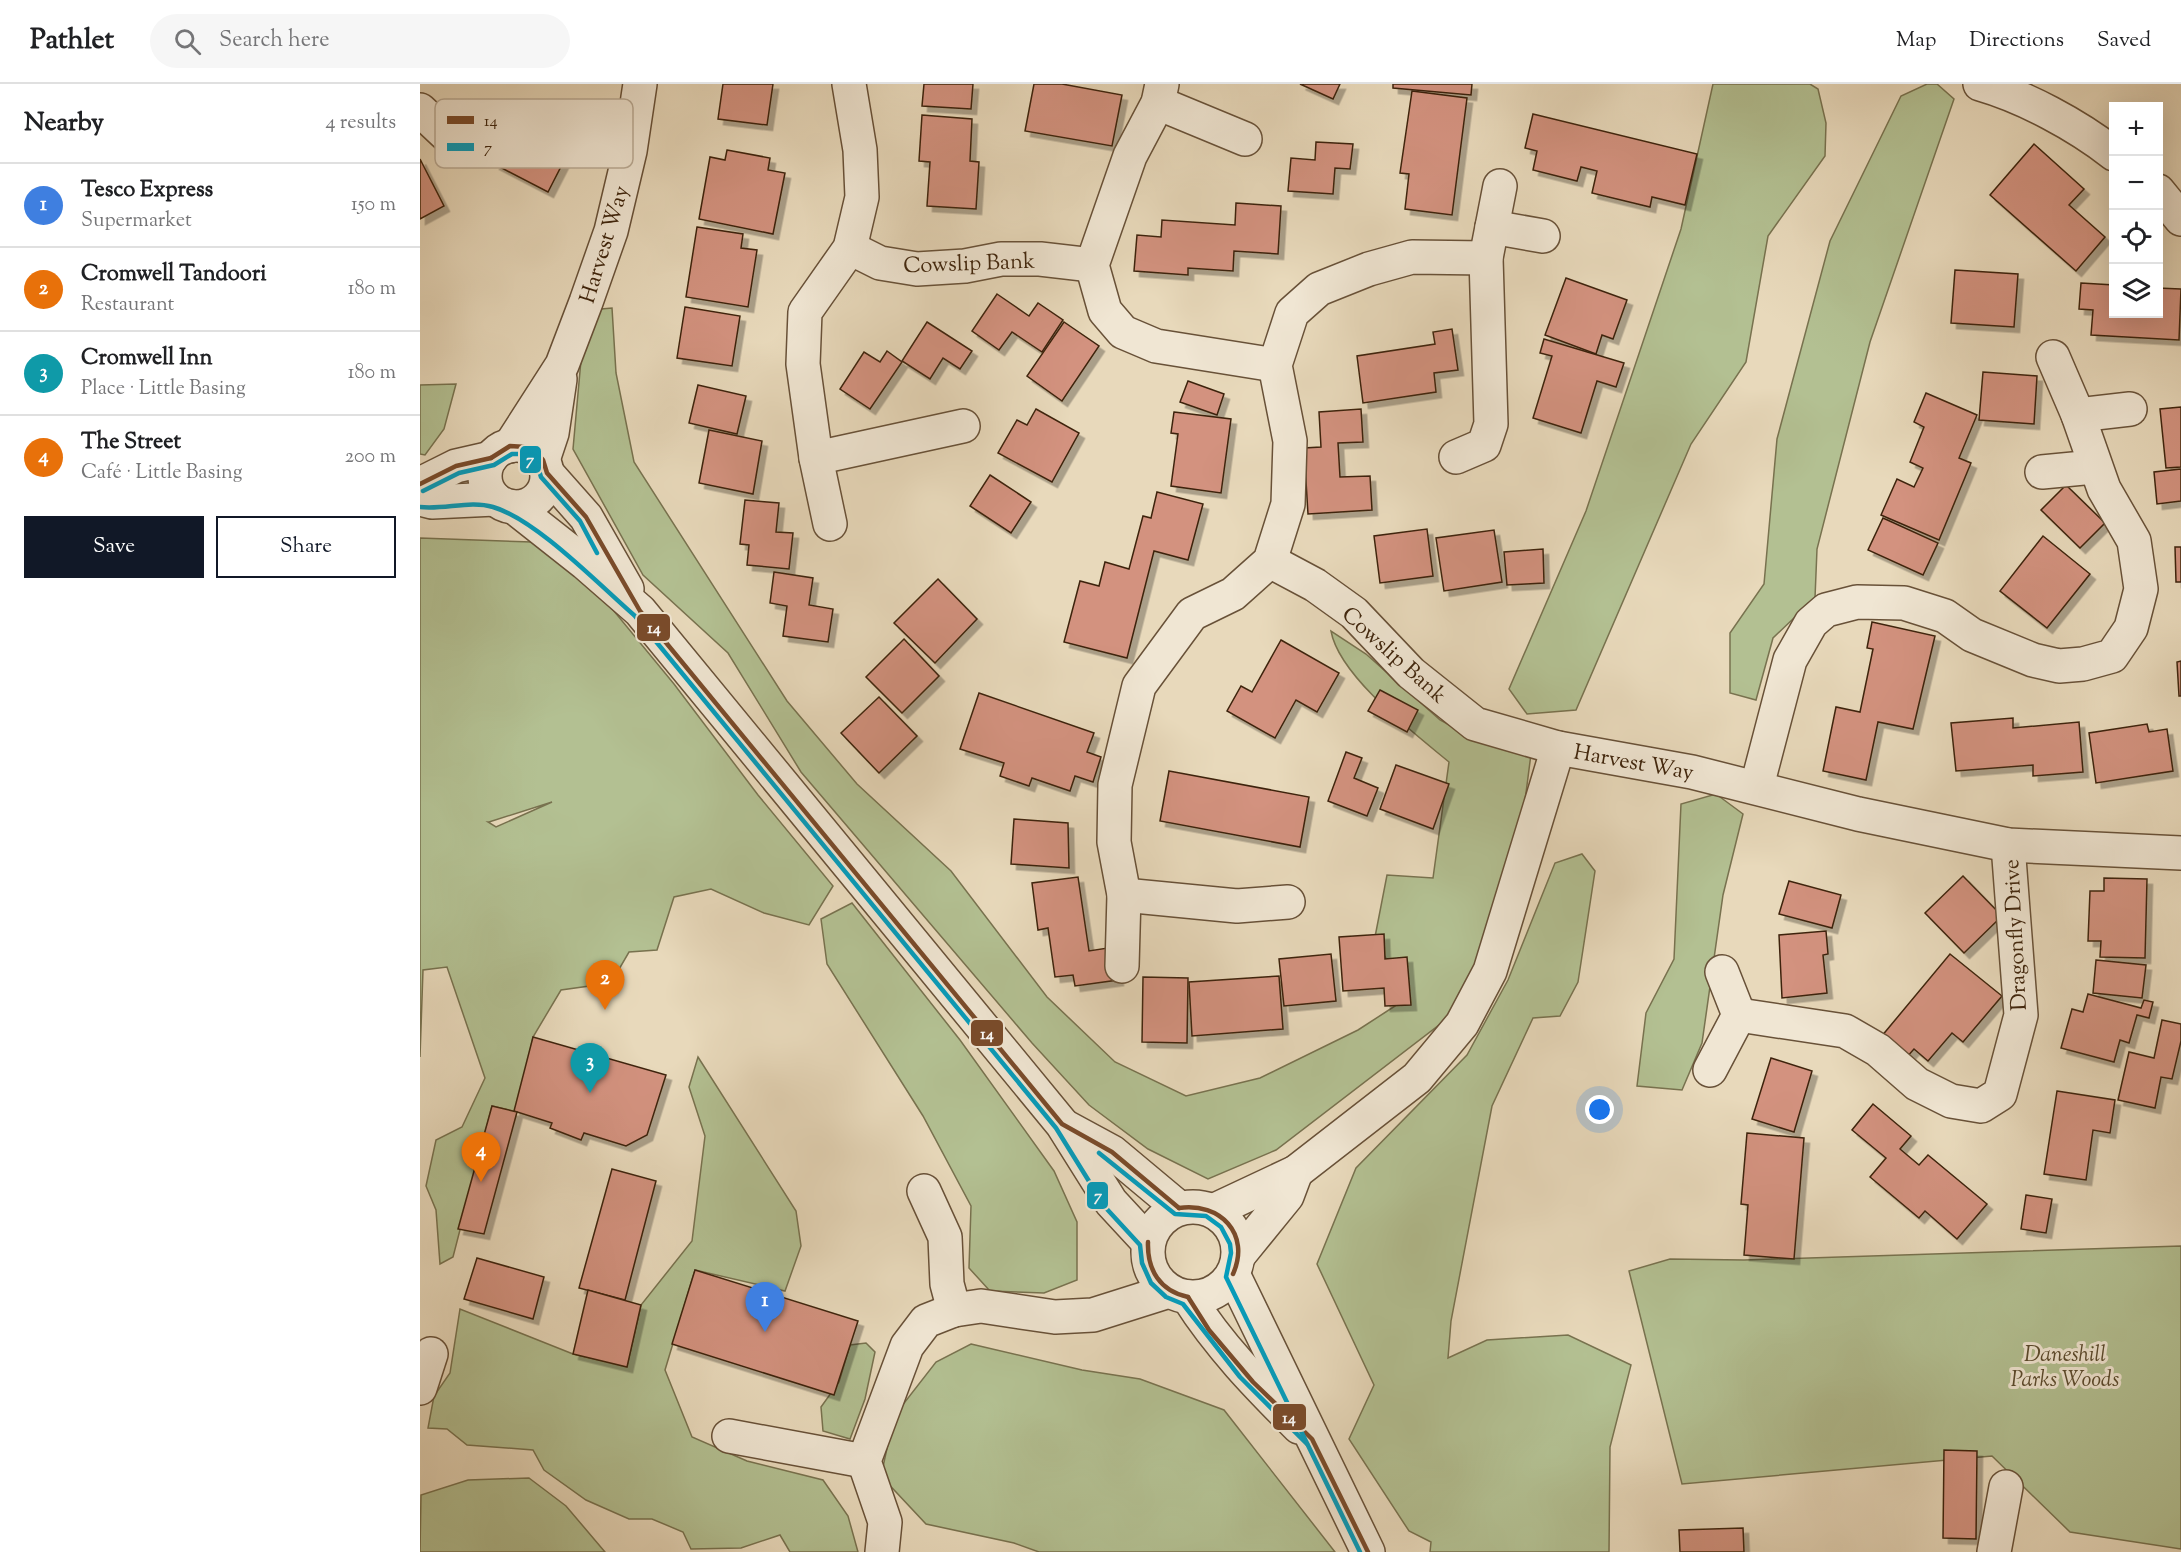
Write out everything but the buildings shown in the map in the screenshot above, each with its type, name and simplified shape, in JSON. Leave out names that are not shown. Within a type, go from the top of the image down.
[{"type":"street","name":"Harvest Way","points":[[633,131],[640,84]]},
{"type":"street","points":[[830,524],[816,458],[803,364],[805,312],[850,248],[862,197],[861,150],[849,84]]},
{"type":"street","points":[[1980,84],[2012,93],[2109,150]]},
{"type":"street","points":[[1245,139],[1160,94],[1130,156],[1092,264],[1105,311],[1123,332],[1156,346],[1275,365]]},
{"type":"street","points":[[420,110],[435,124]]},
{"type":"street","name":"Harvest Way","points":[[545,467],[562,365],[611,231],[626,168]]},
{"type":"street","points":[[1456,457],[1484,445],[1491,424],[1489,243],[1500,186]]},
{"type":"street","points":[[2163,197],[2181,219]]},
{"type":"street","points":[[1122,966],[1124,895],[1114,842],[1115,785],[1139,686],[1192,614],[1233,594],[1270,561],[1288,504],[1290,441],[1275,365],[1292,313],[1319,289],[1369,269],[1412,257],[1544,236]]},
{"type":"street","name":"Cowslip Bank","points":[[850,248],[880,263],[917,269],[965,266],[1001,259],[1040,259],[1092,264]]},
{"type":"street","points":[[1757,786],[1790,660],[1811,623],[1827,610],[1857,602],[1904,603],[1945,616],[1971,635],[2033,660],[2059,666],[2083,664],[2112,656],[2131,628],[2141,589],[2134,541],[2094,467],[2078,415],[2053,357]]},
{"type":"street","name":"Harvest Way","points":[[501,452],[562,365]]},
{"type":"street","points":[[2078,415],[2130,409]]},
{"type":"street","points":[[816,458],[963,426]]},
{"type":"street","points":[[420,484],[456,466],[526,447],[586,517],[640,611]]},
{"type":"street","points":[[501,452],[485,478],[504,503],[585,563],[640,611],[1062,1125],[1111,1202],[1149,1253],[1157,1281],[1178,1294],[1253,1382],[1312,1440]]},
{"type":"street","points":[[420,500],[504,503],[534,501],[544,490],[545,467]]},
{"type":"street","points":[[2042,472],[2094,467]]},
{"type":"street","name":"Cowslip Bank","points":[[1270,561],[1315,585],[1354,613],[1411,673],[1475,724],[1558,748]]},
{"type":"street","name":"Harvest Way","points":[[1213,1211],[1296,1172],[1417,1078],[1462,1024],[1490,971],[1558,748],[1757,786],[1858,814],[2008,845],[2181,853]]},
{"type":"street","name":"Dragonfly Drive","points":[[1739,1016],[1845,1031],[1878,1050],[1917,1084],[1951,1101],[1981,1106],[2000,1094],[2021,1015],[2008,845]]},
{"type":"street","points":[[1124,895],[1237,906],[1287,902]]},
{"type":"street","points":[[1710,1070],[1739,1016],[1722,972]]},
{"type":"street","points":[[1062,1125],[1112,1152],[1179,1208]]},
{"type":"street","name":"Harvest Way","points":[[1236,1264],[1287,1196],[1296,1172]]},
{"type":"street","points":[[924,1191],[945,1238],[947,1284],[954,1310]]},
{"type":"street","points":[[882,1552],[885,1522],[864,1461],[908,1346],[926,1321],[954,1310],[981,1306],[1055,1317],[1093,1315],[1178,1294],[1214,1293],[1227,1283],[1236,1264],[1238,1239],[1230,1225],[1213,1211],[1198,1206],[1179,1208],[1165,1215],[1154,1227],[1149,1253],[1093,1315]]},
{"type":"street","points":[[1236,1264],[1312,1440],[1368,1552]]},
{"type":"street","points":[[420,1388],[431,1354]]},
{"type":"street","points":[[729,1436],[864,1461]]},
{"type":"street","points":[[1994,1552],[2006,1487]]},
{"type":"green space","points":[[1713,84],[1810,84],[1818,89],[1826,123],[1825,156],[1768,236],[1746,362],[1691,444],[1576,710],[1527,714],[1509,689],[1586,511],[1681,229]]},
{"type":"green space","points":[[1927,84],[1937,84],[1954,99],[1870,342],[1817,549],[1815,598],[1773,638],[1756,700],[1730,693],[1730,633],[1764,584],[1777,439],[1830,241],[1901,96]]},
{"type":"green space","points":[[612,308],[616,373],[634,462],[787,701],[857,784],[951,871],[1047,997],[1115,1062],[1186,1096],[1260,1078],[1358,1030],[1395,1006],[1395,976],[1375,937],[1387,875],[1433,878],[1449,762],[1398,720],[1363,685],[1337,648],[1331,631],[1366,654],[1440,720],[1478,741],[1531,754],[1518,855],[1456,1012],[1276,1150],[1208,1179],[1148,1149],[1089,1105],[1032,1043],[801,772],[728,653],[643,575],[573,449],[582,349],[601,309]]},
{"type":"green space","points":[[456,384],[444,429],[425,455],[420,454],[420,385]]},
{"type":"green space","points":[[420,538],[532,542],[595,588],[674,684],[758,795],[833,886],[809,925],[764,913],[711,889],[674,897],[657,950],[629,952],[611,983],[561,990],[533,1037],[517,1112],[492,1106],[453,1257],[440,1264],[436,1210],[426,1186],[436,1140],[462,1127],[485,1078],[447,967],[423,970],[420,1057]],"holes":[[[552,802],[496,827],[488,822]]]},
{"type":"green space","points":[[1716,794],[1743,814],[1723,895],[1702,1043],[1682,1090],[1637,1086],[1646,1013],[1674,959],[1681,804]]},
{"type":"green space","points":[[1582,854],[1595,871],[1578,982],[1560,1016],[1533,1018],[1492,1106],[1451,1321],[1448,1358],[1487,1340],[1568,1335],[1631,1365],[1610,1447],[1609,1552],[1430,1552],[1431,1542],[1409,1531],[1349,1439],[1374,1385],[1317,1264],[1356,1168],[1467,1055],[1508,980],[1555,863]]},
{"type":"green space","points":[[852,903],[960,1040],[1054,1171],[1077,1222],[1077,1280],[1044,1293],[990,1291],[969,1268],[971,1206],[923,1116],[827,964],[821,919]]},
{"type":"green space","points":[[698,1057],[796,1211],[801,1246],[785,1291],[695,1270],[665,1370],[692,1437],[747,1461],[823,1480],[848,1516],[858,1552],[790,1552],[780,1535],[741,1548],[691,1549],[683,1532],[652,1519],[629,1519],[586,1500],[544,1470],[533,1450],[467,1445],[447,1429],[428,1428],[434,1396],[450,1373],[460,1309],[573,1354],[627,1366],[641,1305],[692,1241],[705,1136],[689,1087]]},
{"type":"green space","name":"Daneshill Parks Woods","points":[[2181,1246],[2181,1549],[2070,1532],[1992,1456],[1682,1484],[1629,1271],[1670,1259],[1744,1260]]},
{"type":"green space","points":[[866,1343],[875,1352],[865,1399],[850,1439],[823,1431],[821,1407],[839,1382],[850,1345]]},
{"type":"green space","points":[[971,1344],[1082,1370],[1140,1379],[1224,1410],[1335,1552],[1039,1552],[1014,1543],[926,1524],[881,1476],[894,1416],[936,1362]]},
{"type":"green space","points":[[529,1478],[566,1506],[605,1552],[420,1552],[421,1495],[468,1480]]},
{"type":"transit line","name":"14","points":[[491,458],[510,446],[526,447],[536,452],[543,460],[547,473],[586,517],[640,611],[1062,1124],[1112,1152],[1179,1208]]},
{"type":"transit line","name":"7","points":[[423,491],[459,473],[494,465],[512,454],[523,454],[537,464],[541,477],[580,521],[597,553]]},
{"type":"transit line","name":"14","points":[[420,484],[456,466],[491,458]]},
{"type":"transit line","name":"7","points":[[420,507],[484,505],[510,514],[548,539],[635,616],[1056,1128],[1105,1207],[1140,1245],[1142,1263],[1151,1283],[1166,1297],[1183,1304],[1240,1377],[1307,1444]]},
{"type":"transit line","name":"7","points":[[1099,1153],[1175,1214],[1206,1216],[1221,1227],[1230,1244],[1231,1253],[1226,1277],[1360,1552]]},
{"type":"transit line","name":"14","points":[[1179,1208],[1194,1207],[1207,1210],[1228,1224],[1235,1234],[1238,1246],[1238,1259],[1233,1274]]},
{"type":"transit line","name":"14","points":[[1148,1242],[1150,1262],[1157,1278],[1170,1290],[1188,1297]]},
{"type":"transit line","name":"14","points":[[1188,1297],[1209,1330],[1253,1382],[1312,1439],[1368,1552]]},
{"type":"place","name":"Cromwell Tandoori","points":[[605,1010]]},
{"type":"place","name":"Cromwell Inn","points":[[590,1093]]},
{"type":"place","name":"The Street","points":[[481,1182]]},
{"type":"place","name":"Tesco Express","points":[[765,1332]]}]
